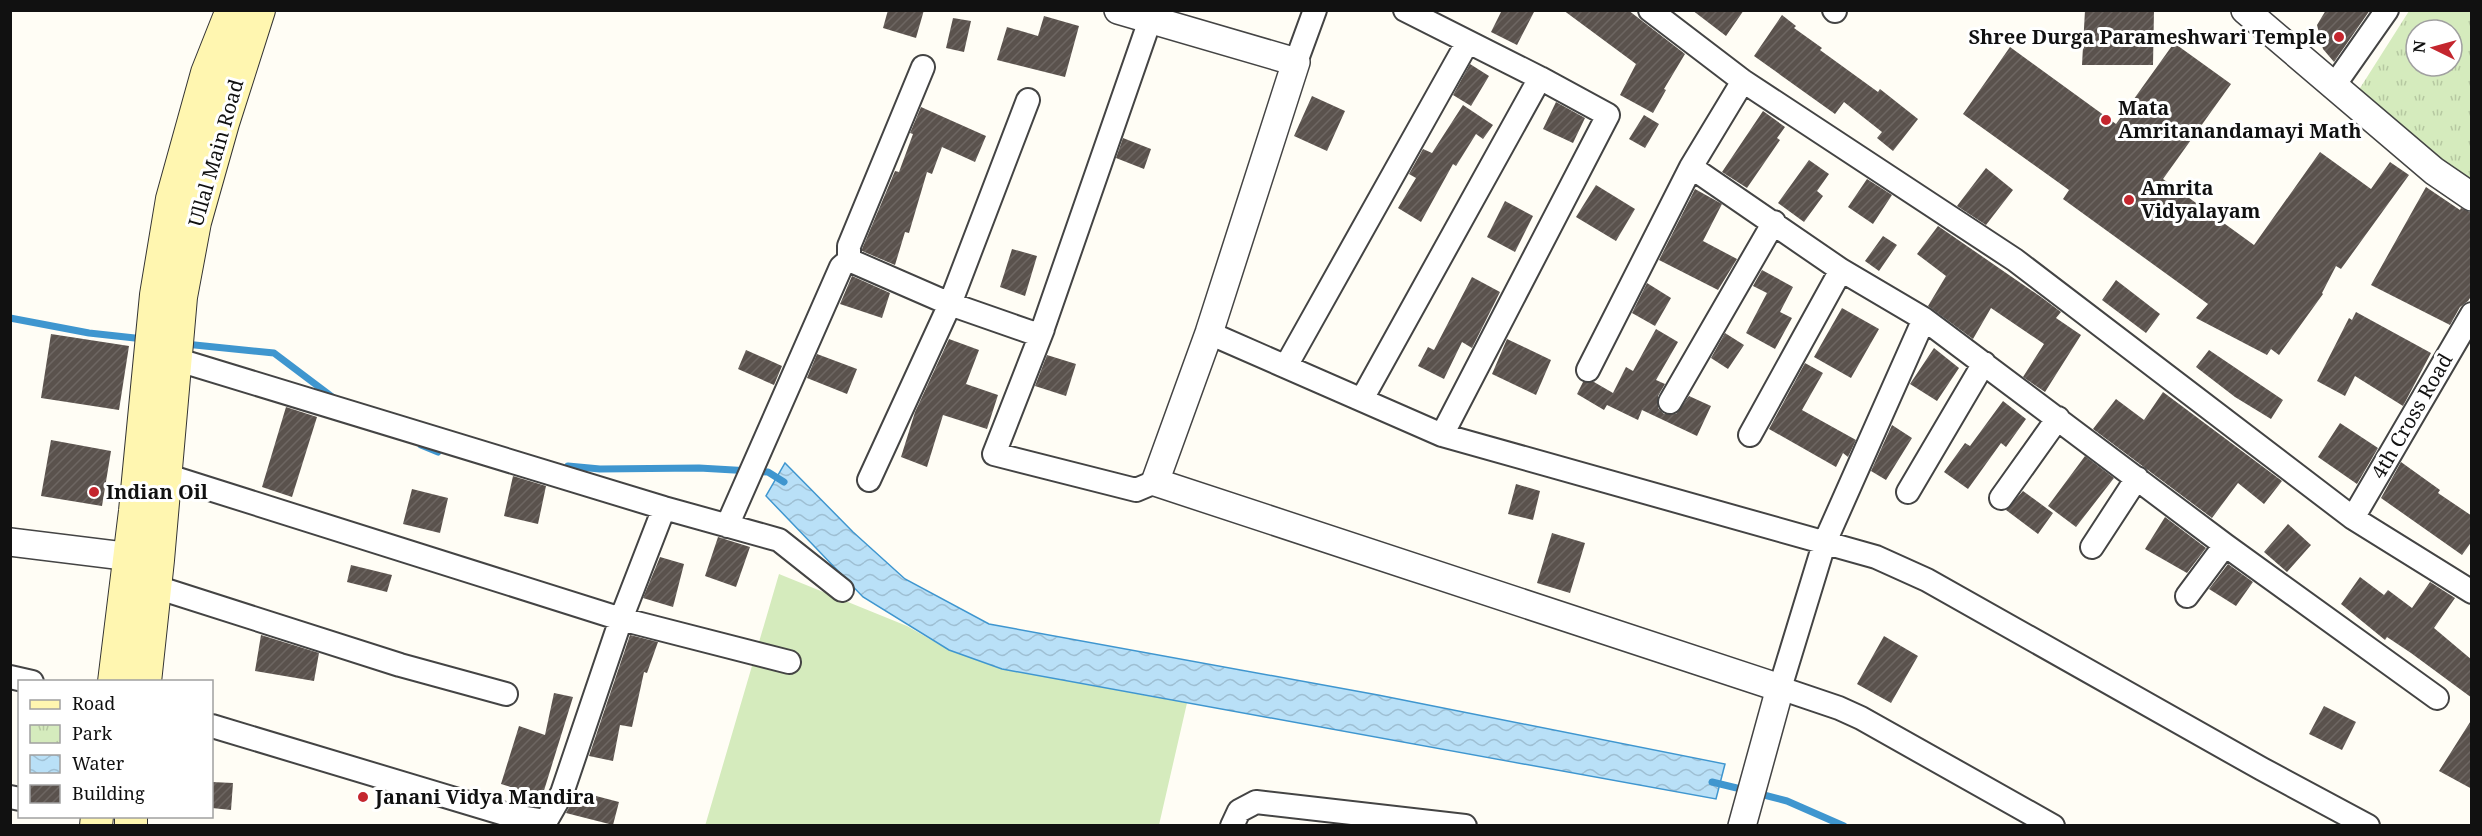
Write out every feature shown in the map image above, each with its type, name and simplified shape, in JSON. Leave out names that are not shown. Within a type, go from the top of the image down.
[{"type":"main road","name":"Ullal Main Road","points":[[169,296],[172,199],[207,73],[232,10]]},
{"type":"main road","name":"Ullal Main Road","points":[[169,296],[195,222],[223,123],[259,10]]},
{"type":"main road","points":[[144,680],[148,568],[169,296]]},
{"type":"main road","points":[[114,680],[148,568],[165,475],[163,357]]},
{"type":"street","points":[[1118,10],[1296,62]]},
{"type":"street","points":[[1155,482],[1209,333],[1296,62],[1315,10]]},
{"type":"street","points":[[1405,10],[1608,115],[1442,435]]},
{"type":"street","points":[[1650,10],[1743,81],[2015,260],[2353,518],[2472,592]]},
{"type":"street","points":[[2245,10],[2434,171],[2472,197]]},
{"type":"street","points":[[2333,87],[2387,10]]},
{"type":"street","points":[[1150,20],[1043,329],[994,454],[1136,490],[1155,482],[1780,688],[1861,718],[2053,825]]},
{"type":"street","points":[[1286,366],[1467,43]]},
{"type":"street","points":[[727,526],[842,267],[849,260],[849,246],[923,67]]},
{"type":"street","points":[[1362,399],[1540,78]]},
{"type":"street","points":[[1588,370],[1691,167],[1743,81]]},
{"type":"street","points":[[869,480],[950,303],[1028,100]]},
{"type":"street","points":[[1691,167],[1841,270],[1924,319],[2225,545],[2437,698]]},
{"type":"street","points":[[1670,402],[1774,222]]},
{"type":"street","points":[[849,260],[950,303],[1033,333],[1043,329]]},
{"type":"street","points":[[1750,435],[1841,270]]},
{"type":"street","name":"4th Cross Road","points":[[2353,518],[2472,314]]},
{"type":"street","points":[[1742,825],[1758,762],[1824,544],[1924,319]]},
{"type":"street","points":[[1209,333],[1442,435],[1876,557],[1927,580],[2262,769],[2368,825]]},
{"type":"street","points":[[163,357],[663,508],[779,540],[842,590]]},
{"type":"street","points":[[1908,492],[1984,363]]},
{"type":"street","points":[[2001,498],[2058,418]]},
{"type":"street","points":[[165,475],[621,619],[789,662]]},
{"type":"street","points":[[2092,547],[2137,478]]},
{"type":"street","points":[[213,726],[508,815],[546,820],[562,793],[621,619],[663,508]]},
{"type":"street","points":[[10,542],[148,568],[400,665],[506,694]]},
{"type":"street","points":[[2187,596],[2225,545]]},
{"type":"street","points":[[10,677],[26,680]]},
{"type":"street","points":[[1232,825],[1239,811],[1256,802],[1465,825]]},
{"type":"green space","points":[[2409,11],[2471,11],[2471,182],[2355,96],[2404,19],[2404,78],[2464,78],[2464,18],[2405,18]]},
{"type":"green space","points":[[779,574],[907,626],[949,650],[1002,669],[1187,703],[1159,825],[705,826]]},
{"type":"water","points":[[785,463],[853,532],[905,579],[989,624],[1378,695],[1725,764],[1716,799],[1002,669],[949,650],[863,597],[766,496]]},
{"type":"building","points":[[888,10],[924,10],[916,38],[883,28]]},
{"type":"building","points":[[1502,10],[1535,10],[1517,45],[1491,32]]},
{"type":"building","points":[[1563,10],[1628,10],[1685,54],[1653,113],[1620,95],[1636,64]]},
{"type":"building","points":[[1692,10],[1744,10],[1726,36]]},
{"type":"building","points":[[2085,10],[2154,10],[2153,65],[2082,65]]},
{"type":"building","name":"Shree Durga Parameshwari Temple","points":[[2326,10],[2370,10],[2334,62],[2323,49],[2317,25]]},
{"type":"building","points":[[1782,15],[1796,26],[1794,28],[1822,48],[1820,50],[1878,92],[1880,89],[1918,119],[1893,151],[1877,138],[1882,132],[1844,102],[1835,114],[1754,56]]},
{"type":"building","points":[[1044,16],[1079,26],[1065,77],[997,60],[1007,27],[1038,36]]},
{"type":"building","points":[[953,18],[971,21],[964,52],[946,48]]},
{"type":"building","name":"Amrita Vidyalayam","points":[[2174,43],[2231,84],[2163,179],[2254,245],[2320,152],[2371,189],[2390,162],[2409,175],[2341,269],[2336,266],[2323,294],[2279,355],[2271,349],[2267,355],[2196,318],[2208,304],[2063,199],[2069,190],[1963,114],[2010,47],[2116,124]]},
{"type":"building","points":[[1470,64],[1489,76],[1471,106],[1453,95]]},
{"type":"building","points":[[1312,96],[1345,111],[1327,151],[1294,136]]},
{"type":"building","points":[[1556,102],[1585,118],[1573,143],[1543,129]]},
{"type":"building","points":[[1463,105],[1493,125],[1483,139],[1476,134],[1456,166],[1453,164],[1421,222],[1398,208],[1416,178],[1409,174],[1423,149],[1432,153]]},
{"type":"building","points":[[921,107],[986,136],[975,162],[942,147],[932,174],[927,172],[909,233],[905,232],[895,265],[862,249],[895,171],[899,172],[913,134],[910,133]]},
{"type":"building","points":[[1763,111],[1785,127],[1777,138],[1780,140],[1747,188],[1722,172]]},
{"type":"building","points":[[1644,115],[1659,124],[1645,148],[1629,139]]},
{"type":"building","points":[[1123,138],[1151,149],[1144,169],[1116,158]]},
{"type":"building","points":[[1809,160],[1829,174],[1817,191],[1823,196],[1804,222],[1778,203]]},
{"type":"building","points":[[1986,168],[2013,190],[1986,225],[1957,206]]},
{"type":"building","points":[[1867,179],[1892,195],[1873,224],[1848,207]]},
{"type":"building","points":[[1596,185],[1635,209],[1616,241],[1576,217]]},
{"type":"building","points":[[2426,187],[2460,210],[2461,208],[2472,213],[2472,295],[2460,307],[2450,325],[2371,285]]},
{"type":"building","points":[[1695,189],[1722,204],[1703,241],[1737,259],[1718,290],[1659,260]]},
{"type":"building","points":[[1505,201],[1533,216],[1515,252],[1487,237]]},
{"type":"building","points":[[1938,226],[2061,312],[2056,318],[2081,335],[2045,392],[2023,377],[2044,344],[1991,308],[1973,339],[1928,306],[1946,276],[1917,254]]},
{"type":"building","points":[[1883,236],[1897,245],[1879,271],[1865,261]]},
{"type":"building","points":[[1012,249],[1037,256],[1025,296],[1000,287]]},
{"type":"building","points":[[1762,270],[1793,287],[1780,312],[1792,318],[1775,349],[1746,333],[1767,293],[1753,286]]},
{"type":"building","points":[[852,276],[890,293],[882,318],[840,304]]},
{"type":"building","points":[[1472,277],[1500,292],[1472,348],[1462,342],[1444,379],[1418,366],[1428,347],[1434,350]]},
{"type":"building","points":[[2116,280],[2160,314],[2146,333],[2102,300]]},
{"type":"building","points":[[1647,283],[1671,298],[1655,326],[1632,313]]},
{"type":"building","points":[[1842,308],[1879,329],[1851,378],[1814,357]]},
{"type":"building","points":[[2356,312],[2431,353],[2403,406],[2355,376],[2345,396],[2317,381],[2349,318],[2352,320]]},
{"type":"building","points":[[1656,329],[1678,342],[1656,380],[1665,384],[1658,396],[1658,408],[1664,414],[1676,414],[1689,396],[1711,406],[1697,436],[1642,410],[1638,420],[1607,405],[1604,410],[1577,394],[1583,382],[1594,382],[1613,393],[1626,367],[1633,371]]},
{"type":"building","points":[[1725,333],[1744,345],[1728,369],[1711,358]]},
{"type":"building","points":[[51,334],[129,346],[119,410],[41,398]]},
{"type":"building","points":[[949,339],[979,350],[966,384],[998,395],[987,429],[943,415],[927,467],[901,457],[915,412]]},
{"type":"building","points":[[1507,339],[1551,360],[1536,395],[1492,374]]},
{"type":"building","points":[[1934,348],[1959,368],[1937,401],[1910,384]]},
{"type":"building","points":[[746,350],[782,366],[774,385],[738,369]]},
{"type":"building","points":[[2209,350],[2283,400],[2271,419],[2235,397],[2196,367]]},
{"type":"building","points":[[817,354],[857,369],[847,394],[807,378]]},
{"type":"building","points":[[1047,355],[1076,364],[1066,396],[1035,386]]},
{"type":"building","points":[[1805,363],[1823,373],[1802,410],[1856,440],[1848,457],[1843,453],[1836,467],[1769,429]]},
{"type":"building","points":[[2163,392],[2282,481],[2264,504],[2238,483],[2212,518],[2093,429],[2116,399],[2144,420]]},
{"type":"building","points":[[2003,401],[2026,419],[2006,447],[2001,443],[1968,489],[1944,472],[1965,443],[1970,446]]},
{"type":"building","points":[[286,407],[317,417],[292,497],[262,487]]},
{"type":"building","points":[[2340,423],[2378,448],[2357,484],[2318,457]]},
{"type":"building","points":[[1892,425],[1912,438],[1886,480],[1871,471]]},
{"type":"building","points":[[51,440],[111,451],[102,506],[41,496]]},
{"type":"building","points":[[2085,456],[2114,478],[2076,527],[2048,506]]},
{"type":"building","points":[[2401,462],[2440,490],[2438,493],[2472,516],[2472,541],[2462,555],[2381,498]]},
{"type":"building","points":[[513,476],[546,486],[538,524],[504,516]]},
{"type":"building","points":[[1516,484],[1540,491],[1533,520],[1508,514]]},
{"type":"building","points":[[412,489],[448,498],[440,533],[403,524]]},
{"type":"building","points":[[2023,491],[2053,513],[2038,534],[2006,510]]},
{"type":"building","points":[[2165,517],[2206,548],[2187,573],[2145,549]]},
{"type":"building","points":[[2288,524],[2311,545],[2287,572],[2264,552]]},
{"type":"building","points":[[1552,533],[1585,543],[1570,593],[1537,583]]},
{"type":"building","points":[[718,537],[750,547],[736,587],[705,576]]},
{"type":"building","points":[[660,557],[684,564],[673,607],[643,598]]},
{"type":"building","points":[[2228,564],[2253,582],[2236,606],[2209,589]]},
{"type":"building","points":[[351,565],[392,575],[387,592],[347,582]]},
{"type":"building","points":[[2360,577],[2384,595],[2388,590],[2412,608],[2430,582],[2455,598],[2434,628],[2472,660],[2472,698],[2411,653],[2387,637],[2385,640],[2341,604]]},
{"type":"building","points":[[261,635],[319,653],[314,681],[255,671]]},
{"type":"building","points":[[630,635],[658,642],[647,673],[644,672],[632,727],[620,725],[613,761],[589,756]]},
{"type":"building","points":[[1884,636],[1918,656],[1891,703],[1857,684]]},
{"type":"building","points":[[554,693],[573,697],[542,797],[501,784],[519,726],[545,735]]},
{"type":"building","points":[[2324,706],[2356,722],[2342,750],[2309,734]]},
{"type":"building","points":[[2472,719],[2472,789],[2439,771]]},
{"type":"building","points":[[213,782],[233,783],[231,810],[213,808]]},
{"type":"building","points":[[577,791],[619,802],[613,825],[566,813]]},
{"type":"waterway","points":[[10,318],[89,333],[144,339]]},
{"type":"waterway","points":[[185,344],[274,353],[335,399]]},
{"type":"waterway","points":[[421,445],[438,452]]},
{"type":"waterway","points":[[568,466],[600,469],[699,468],[768,472],[784,482]]},
{"type":"waterway","points":[[1712,782],[1745,790]]},
{"type":"waterway","points":[[1756,793],[1787,801],[1844,826]]},
{"type":"place","name":"Shree Durga Parameshwari Temple","points":[[2339,37]]},
{"type":"place","name":"Mata Amritanandamayi Math","points":[[2106,120]]},
{"type":"place","name":"Amrita Vidyalayam","points":[[2129,200]]},
{"type":"place","name":"Indian Oil","points":[[94,492]]},
{"type":"place","name":"Janani Vidya Mandira","points":[[363,797]]}]
